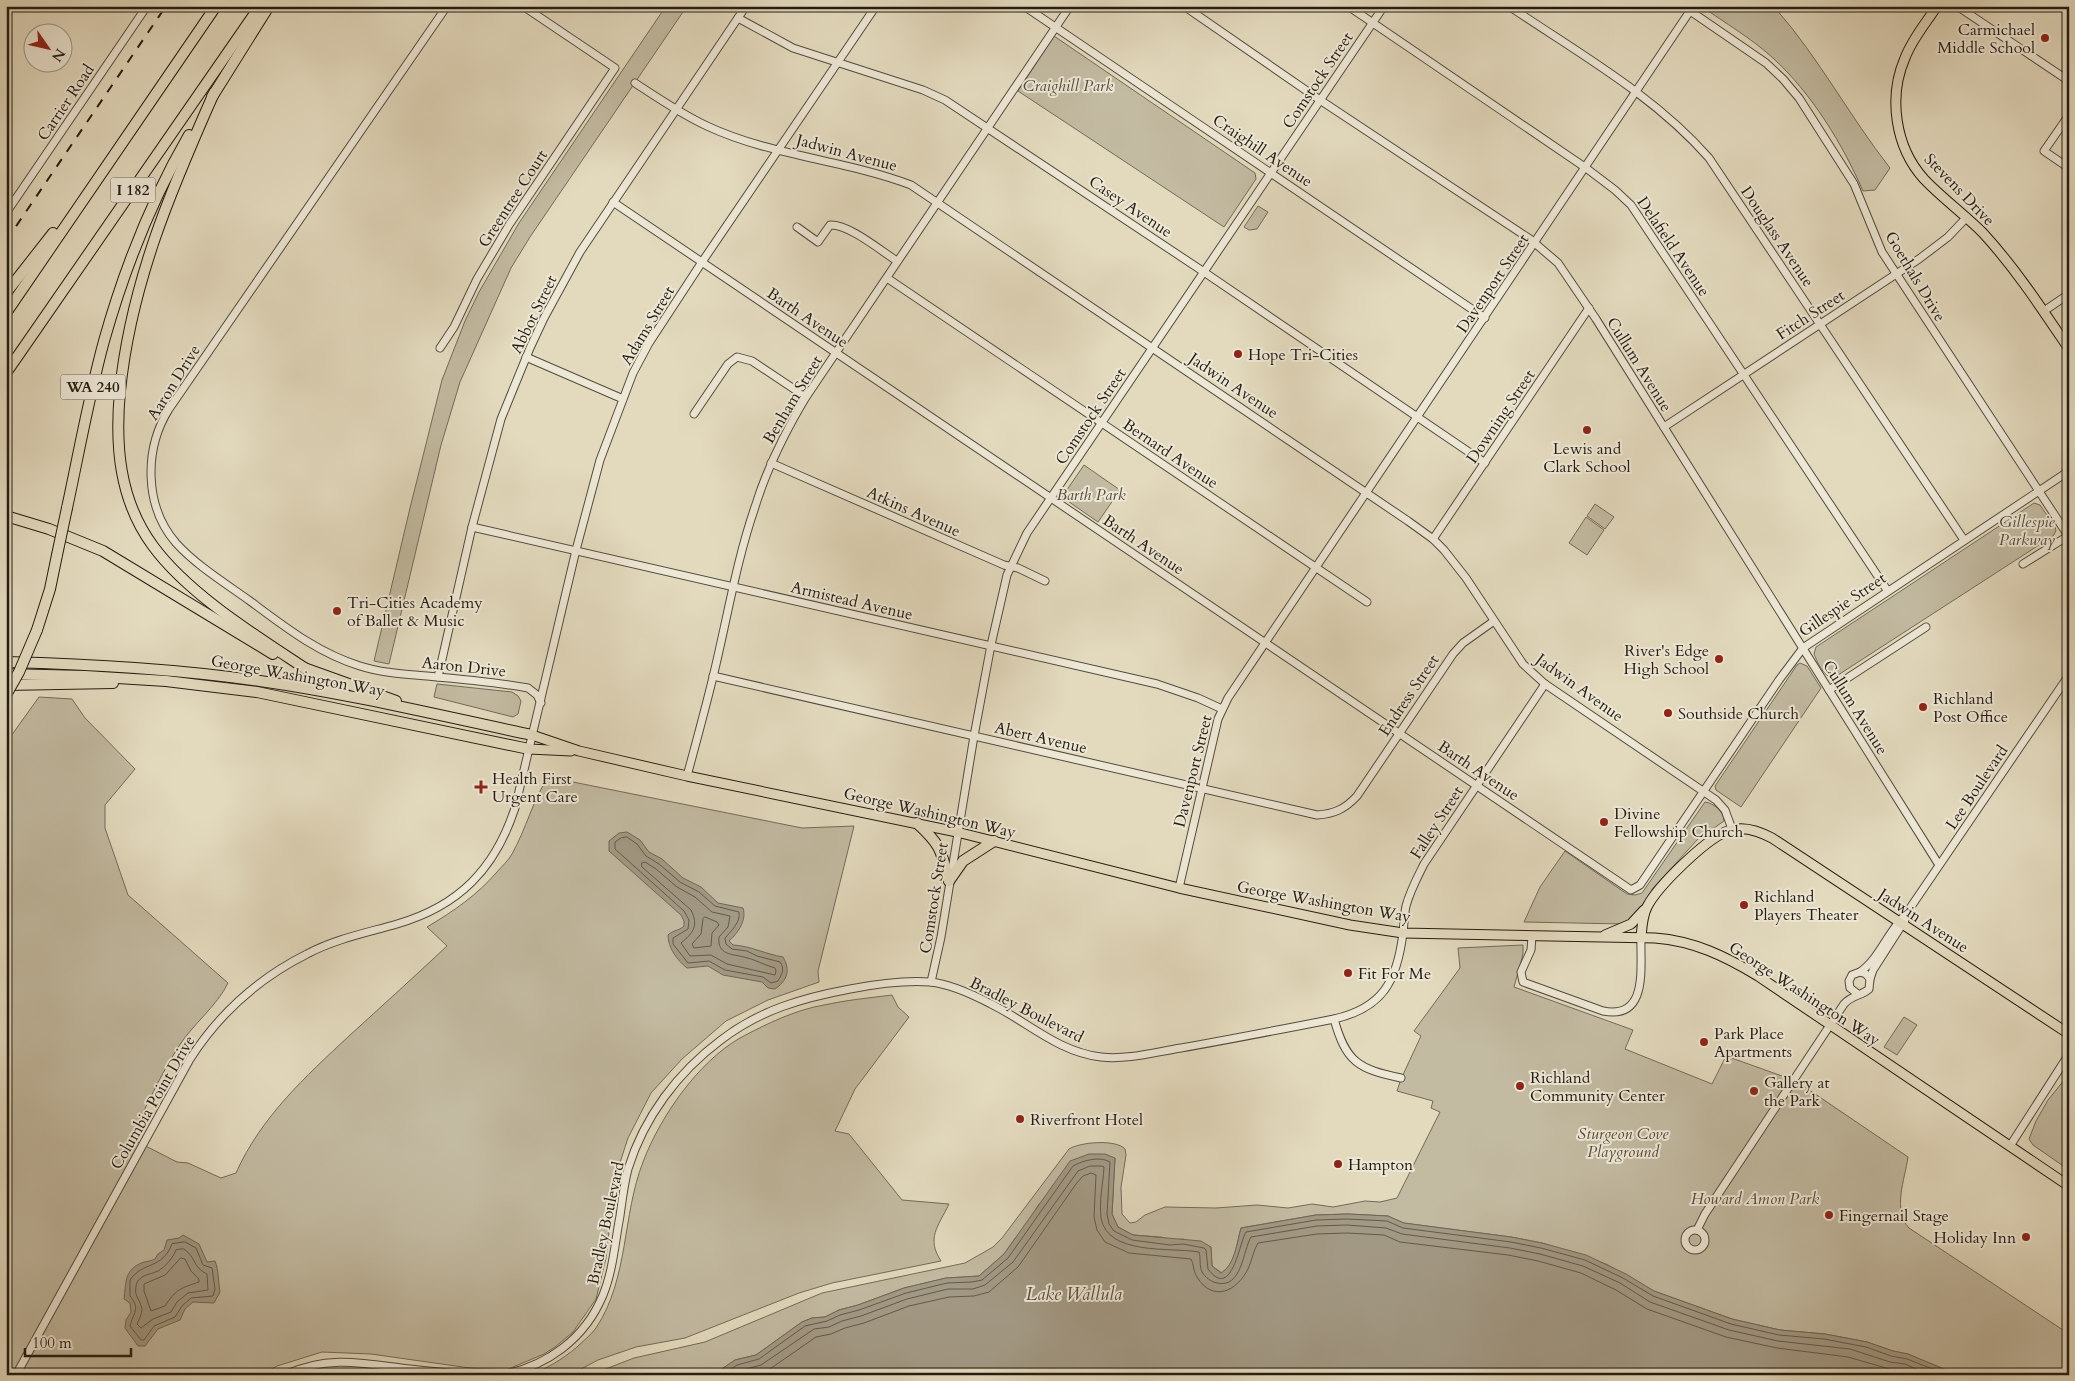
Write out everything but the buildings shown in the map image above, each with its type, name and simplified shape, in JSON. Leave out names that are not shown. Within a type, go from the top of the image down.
[{"type":"highway","name":"I 182","points":[[6,313],[216,6]]},
{"type":"highway","name":"I 182","points":[[6,373],[260,6]]},
{"type":"highway","name":"WA 240","points":[[6,695],[20,672],[48,596],[96,370],[114,307],[144,228],[161,189],[214,92],[269,6]]},
{"type":"highway","points":[[214,92],[176,180],[147,257],[141,279],[123,362],[118,437],[122,478],[133,511],[143,530],[156,550],[176,573],[252,632],[309,670]]},
{"type":"highway","points":[[6,293],[110,160]]},
{"type":"highway","points":[[6,516],[49,529],[104,551],[274,655],[309,670],[432,713]]},
{"type":"highway","name":"George Washington Way","points":[[6,662],[121,666],[224,676],[302,688],[432,713],[532,735]]},
{"type":"highway","name":"George Washington Way","points":[[6,674],[166,681],[257,692],[529,749]]},
{"type":"highway","points":[[6,685],[166,681]]},
{"type":"highway","points":[[916,823],[940,848],[949,881]]},
{"type":"highway","points":[[949,881],[963,861],[994,841]]},
{"type":"main road","name":"Stevens Drive","points":[[1937,6],[1904,59],[1896,89],[1897,123],[1906,151],[1918,171],[1966,217],[2009,264],[2069,349]]},
{"type":"main road","name":"George Washington Way","points":[[532,735],[579,751],[688,776],[957,832],[1179,888],[1350,925],[1403,933],[1641,938],[1680,941],[1700,946],[1730,959],[2069,1186]]},
{"type":"main road","name":"George Washington Way","points":[[529,749],[579,751]]},
{"type":"main road","name":"Jadwin Avenue","points":[[1732,830],[1745,829],[1769,837],[2069,1034]]},
{"type":"main road","points":[[1600,937],[1631,924],[1660,890],[1703,846],[1719,834],[1732,830]]},
{"type":"main road","points":[[1641,938],[1643,917],[1647,906]]},
{"type":"street","name":"Carrier Road","points":[[6,213],[147,6]]},
{"type":"street","name":"Aaron Drive","points":[[447,6],[159,425],[151,468],[151,484],[157,510],[176,542],[212,574],[313,646],[360,666],[381,672],[528,688],[537,695],[541,703]]},
{"type":"street","name":"Greentree Court","points":[[440,348],[454,327],[477,279],[509,225],[615,68],[523,6]]},
{"type":"street","name":"Abbot Street","points":[[438,677],[472,526],[501,419],[526,357],[544,318],[580,252],[746,6]]},
{"type":"street","name":"Adams Street","points":[[541,703],[576,550],[600,460],[623,399],[649,343],[876,6]]},
{"type":"street","name":"Craighill Avenue","points":[[1024,6],[1485,318]]},
{"type":"street","name":"Benham Street","points":[[688,776],[754,507],[771,463],[806,397],[1070,6]]},
{"type":"street","name":"Cullum Avenue","points":[[1184,6],[1320,100],[1535,243],[1558,262],[1589,308],[1939,865]]},
{"type":"street","name":"Delafield Avenue","points":[[1348,6],[1586,168],[1616,190],[1631,205],[1888,590]]},
{"type":"street","name":"Comstock Street","points":[[931,982],[941,937],[957,832],[991,645],[1010,567],[1027,533],[1384,6]]},
{"type":"street","name":"Douglass Avenue","points":[[1509,6],[1637,92],[1670,118],[1709,158],[1964,540]]},
{"type":"street","name":"Goethals Drive","points":[[1683,6],[1766,63],[1792,90],[1854,184],[1876,240],[1896,274],[2068,536]]},
{"type":"street","points":[[1957,6],[2069,81]]},
{"type":"street","name":"Davenport Street","points":[[1179,888],[1201,788],[1222,710],[1265,643],[1690,11]]},
{"type":"street","name":"Casey Avenue","points":[[738,18],[793,48],[923,90],[945,100],[1204,272],[1485,463]]},
{"type":"street","name":"Jadwin Avenue","points":[[635,82],[677,110],[740,139],[881,174],[911,185],[1366,493],[1433,539],[1461,571],[1523,664],[1545,684],[1704,791],[1724,807],[1732,830]]},
{"type":"street","points":[[2069,115],[2044,151],[2069,168]]},
{"type":"street","name":"Barth Avenue","points":[[613,202],[1628,888],[1634,890]]},
{"type":"street","name":"Fitch Street","points":[[1664,427],[1896,274],[1940,243],[1966,217]]},
{"type":"street","points":[[797,227],[818,242],[830,225],[838,226],[854,233],[898,261]]},
{"type":"street","name":"Bernard Avenue","points":[[886,278],[1316,568]]},
{"type":"street","points":[[2044,312],[2069,294]]},
{"type":"street","name":"Downing Street","points":[[1433,539],[1589,308]]},
{"type":"street","points":[[526,357],[623,399]]},
{"type":"street","points":[[694,414],[728,364],[737,357],[752,360],[806,397]]},
{"type":"street","name":"Atkins Avenue","points":[[771,463],[1004,565],[1046,581]]},
{"type":"street","name":"Gillespie Street","points":[[1634,890],[1640,885],[1779,680],[1803,648],[2069,471]]},
{"type":"street","name":"Armistead Avenue","points":[[472,526],[1157,684],[1190,695],[1222,710]]},
{"type":"street","points":[[2023,564],[2068,536]]},
{"type":"street","points":[[1316,568],[1367,602]]},
{"type":"street","name":"Endress Street","points":[[1357,796],[1458,648],[1494,621]]},
{"type":"street","points":[[1829,690],[1926,627]]},
{"type":"street","name":"Abert Avenue","points":[[714,676],[1317,815],[1342,809],[1357,796]]},
{"type":"street","name":"Lee Boulevard","points":[[1698,1230],[1705,1214],[1829,1026],[1847,1001],[1869,989],[1873,970],[1906,914],[2069,676]]},
{"type":"street","name":"Falley Street","points":[[1403,933],[1405,909],[1418,876],[1433,850],[1545,684]]},
{"type":"street","points":[[532,735],[541,703]]},
{"type":"street","name":"Columbia Point Drive","points":[[16,1375],[182,1074],[210,1031],[250,990],[279,969],[324,946],[398,924],[432,911],[458,895],[477,879],[491,860],[510,823],[532,735]]},
{"type":"street","name":"Lee Boulevard","points":[[1858,994],[1850,988],[1849,981],[1852,975],[1860,972],[1873,959],[1901,922]]},
{"type":"street","name":"Bradley Boulevard","points":[[502,1375],[529,1368],[552,1356],[577,1335],[592,1316],[604,1294],[628,1170],[648,1125],[667,1094],[698,1059],[744,1024],[780,1006],[797,1000],[876,984],[931,982],[962,990],[992,1004],[1059,1045],[1078,1053],[1120,1058],[1334,1019],[1361,1010],[1378,999],[1385,991],[1396,970],[1403,933]]},
{"type":"street","points":[[1532,936],[1531,950],[1521,972],[1523,982],[1603,1011],[1615,1013],[1629,1007],[1638,996],[1641,938]]},
{"type":"street","points":[[1860,972],[1866,974],[1870,979]]},
{"type":"street","points":[[1334,1019],[1342,1044],[1355,1061],[1373,1071],[1401,1078]]},
{"type":"street","points":[[2010,1146],[2069,1054]]},
{"type":"street","points":[[284,1375],[320,1364],[351,1361],[466,1375]]},
{"type":"green space","points":[[666,6],[687,6],[530,237],[511,268],[460,382],[441,445],[389,664],[374,661],[442,380],[465,321],[479,292],[519,223]]},
{"type":"green space","points":[[1701,6],[1773,6],[1776,9],[1806,47],[1861,129],[1890,168],[1875,190],[1863,191],[1836,137],[1801,87],[1787,72],[1756,44]]},
{"type":"green space","name":"Craighill Park","points":[[1054,36],[1255,173],[1256,179],[1224,227],[1018,91]]},
{"type":"green space","points":[[1258,206],[1268,212],[1257,229],[1249,230],[1244,227]]},
{"type":"green space","name":"Barth Park","points":[[1084,465],[1120,490],[1098,522],[1062,497]]},
{"type":"green space","name":"Gillespie Parkway","points":[[2034,503],[2040,505],[2055,527],[2056,531],[2053,536],[1835,677],[1828,676],[1822,670],[1814,654],[1816,647]]},
{"type":"green space","points":[[1595,504],[1614,517],[1605,529],[1587,516]]},
{"type":"green space","points":[[1586,517],[1604,530],[1587,555],[1569,543]]},
{"type":"green space","points":[[1800,663],[1807,666],[1821,688],[1741,807],[1716,790],[1715,786]]},
{"type":"green space","points":[[437,684],[512,692],[521,701],[518,714],[513,717],[434,697]]},
{"type":"green space","points":[[39,697],[72,699],[85,718],[135,769],[105,805],[105,828],[128,895],[228,983],[218,999],[191,1030],[172,1057],[130,1138],[177,1162],[188,1163],[221,1178],[236,1173],[258,1134],[285,1099],[316,1067],[447,946],[427,927],[456,909],[473,895],[509,859],[548,777],[802,828],[854,826],[818,971],[819,982],[768,1000],[726,1021],[682,1059],[651,1093],[628,1138],[615,1178],[606,1258],[596,1299],[573,1332],[544,1354],[506,1370],[470,1368],[371,1354],[322,1352],[277,1366],[262,1375],[6,1375],[6,743]]},
{"type":"green space","points":[[1705,802],[1712,804],[1718,809],[1724,821],[1698,839],[1653,888],[1637,915],[1624,924],[1524,922],[1540,887],[1565,851],[1627,894],[1635,895],[1642,893]]},
{"type":"green space","name":"Howard Amon Park","points":[[1523,945],[1523,954],[1514,987],[1633,1030],[1625,1049],[1712,1084],[1726,1056],[1796,1081],[1908,1157],[1900,1203],[1904,1221],[1909,1228],[2069,1334],[2069,1375],[1958,1375],[1908,1354],[1867,1342],[1825,1334],[1780,1330],[1732,1319],[1654,1291],[1606,1264],[1542,1243],[1511,1237],[1403,1223],[1388,1216],[1316,1215],[1241,1228],[1233,1259],[1222,1273],[1212,1266],[1211,1247],[1183,1239],[1170,1240],[1161,1237],[1133,1235],[1118,1227],[1112,1214],[1115,1158],[1039,1204],[1021,1233],[1004,1254],[979,1276],[946,1278],[904,1288],[839,1310],[825,1317],[812,1318],[802,1322],[756,1355],[735,1360],[713,1375],[590,1375],[634,1358],[705,1342],[822,1293],[965,1263],[993,1247],[1002,1238],[1069,1149],[1081,1145],[1106,1143],[1125,1149],[1126,1155],[1121,1187],[1122,1214],[1130,1223],[1136,1222],[1145,1215],[1165,1207],[1216,1208],[1257,1205],[1288,1208],[1312,1204],[1333,1207],[1365,1201],[1380,1202],[1397,1198],[1440,1112],[1431,1108],[1433,1101],[1397,1091],[1421,1036],[1414,1031],[1460,968],[1458,948]]},
{"type":"green space","points":[[892,995],[898,1007],[909,1017],[855,1089],[835,1131],[849,1134],[902,1200],[949,1204],[935,1232],[934,1239],[934,1246],[941,1261],[832,1283],[799,1293],[685,1338],[636,1347],[598,1360],[570,1375],[528,1375],[547,1367],[577,1347],[596,1328],[607,1309],[620,1268],[631,1204],[643,1162],[659,1127],[695,1076],[724,1048],[781,1018],[802,1010],[832,1003]]},
{"type":"green space","points":[[1904,1017],[1917,1025],[1897,1055],[1884,1047]]},
{"type":"green space","points":[[2069,1074],[2069,1170],[2033,1145],[2029,1139],[2036,1121],[2048,1100]]},
{"type":"water","points":[[627,832],[640,840],[649,852],[662,859],[683,878],[701,887],[718,903],[743,908],[743,922],[729,941],[733,945],[783,957],[787,971],[785,979],[779,986],[775,989],[768,988],[762,982],[723,975],[708,966],[687,968],[680,961],[671,949],[668,935],[684,926],[681,915],[609,851],[609,841],[619,833]]},
{"type":"water","name":"Lake Wallula","points":[[1089,1154],[1105,1154],[1115,1158],[1112,1214],[1118,1227],[1133,1235],[1201,1241],[1211,1247],[1212,1266],[1221,1273],[1232,1259],[1241,1228],[1316,1215],[1388,1216],[1404,1223],[1511,1237],[1586,1255],[1626,1274],[1654,1291],[1732,1319],[1780,1330],[1825,1334],[1867,1342],[1908,1354],[1958,1375],[713,1375],[735,1360],[756,1355],[802,1322],[812,1318],[825,1317],[839,1310],[904,1288],[946,1278],[979,1276],[1004,1254],[1070,1161]]},
{"type":"water","points":[[183,1235],[199,1244],[207,1262],[215,1261],[220,1292],[214,1303],[193,1302],[185,1309],[180,1320],[158,1329],[145,1346],[138,1346],[125,1328],[126,1320],[131,1312],[130,1303],[124,1299],[128,1275],[139,1264],[155,1259],[164,1250],[167,1240],[179,1238]]},
{"type":"railway","points":[[6,241],[166,6]]},
{"type":"place","name":"Carmichael Middle School","points":[[2045,38]]},
{"type":"place","name":"Hope Tri-Cities","points":[[1238,354]]},
{"type":"place","name":"Lewis and Clark School","points":[[1587,430]]},
{"type":"place","name":"Tri-Cities Academy of Ballet & Music","points":[[337,611]]},
{"type":"place","name":"River's Edge High School","points":[[1719,659]]},
{"type":"place","name":"Richland Post Office","points":[[1923,707]]},
{"type":"place","name":"Southside Church","points":[[1668,713]]},
{"type":"place","name":"Health First Urgent Care","points":[[481,787]]},
{"type":"place","name":"Divine Fellowship Church","points":[[1604,822]]},
{"type":"place","name":"Richland Players Theater","points":[[1744,905]]},
{"type":"place","name":"Fit For Me","points":[[1348,973]]},
{"type":"place","name":"Park Place Apartments","points":[[1704,1042]]},
{"type":"place","name":"Richland Community Center","points":[[1520,1086]]},
{"type":"place","name":"Gallery at the Park","points":[[1754,1091]]},
{"type":"place","name":"Riverfront Hotel","points":[[1020,1119]]},
{"type":"place","name":"Hampton","points":[[1338,1164]]},
{"type":"place","name":"Fingernail Stage","points":[[1829,1215]]},
{"type":"place","name":"Holiday Inn","points":[[2026,1237]]},
{"type":"park label","name":"Sturgeon Cove Playground","points":[[1623,1142]]}]
